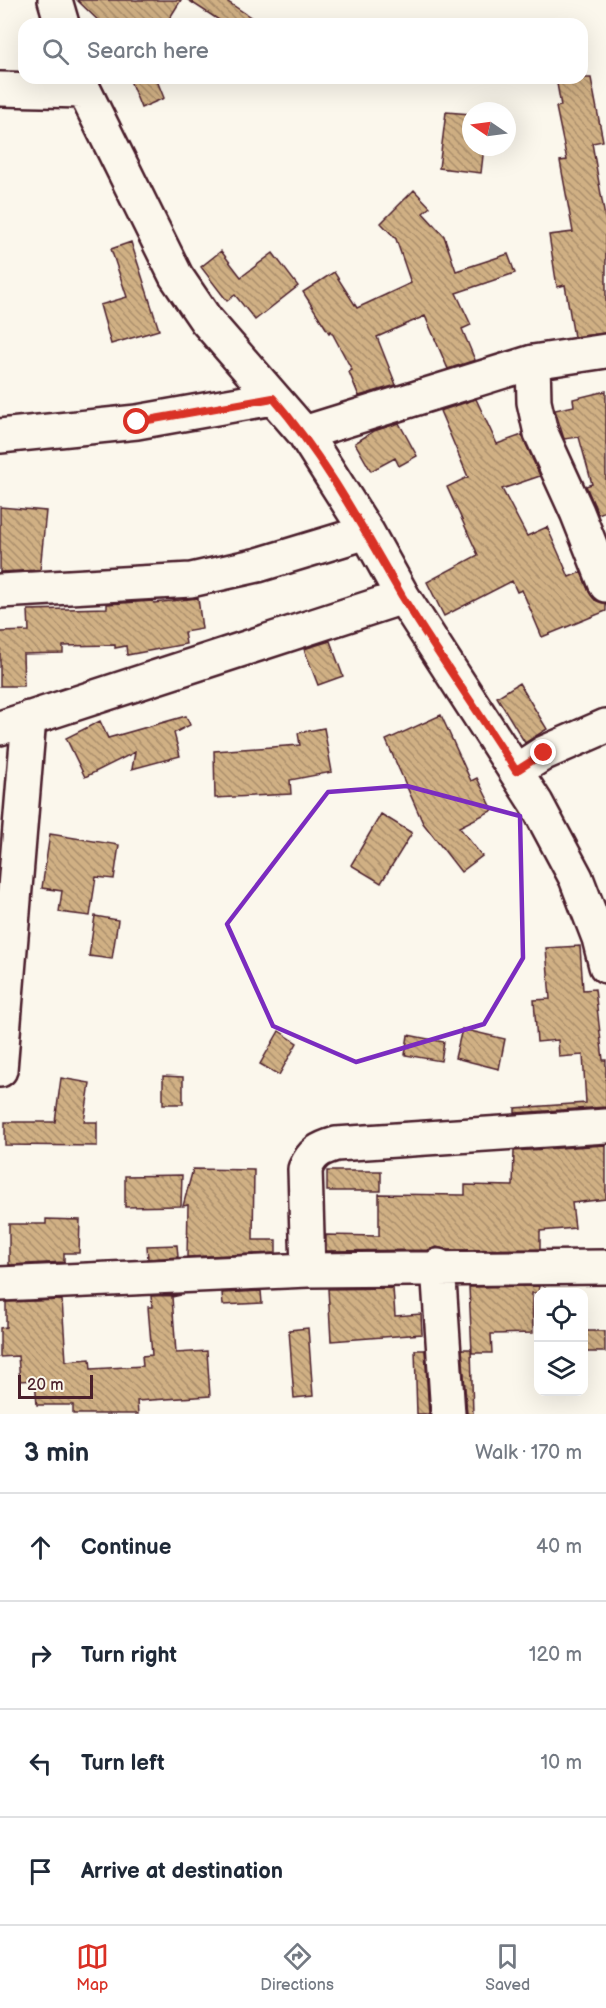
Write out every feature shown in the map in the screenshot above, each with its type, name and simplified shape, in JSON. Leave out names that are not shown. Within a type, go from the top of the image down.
[{"type":"street","points":[[56,0],[60,18]]},
{"type":"street","points":[[0,89],[81,84],[176,276],[206,320],[304,434],[367,532],[403,597],[558,839],[604,947]]},
{"type":"street","points":[[304,434],[532,362],[606,351]]},
{"type":"street","points":[[532,362],[534,402],[541,433],[578,512],[606,585]]},
{"type":"street","points":[[0,436],[137,422],[273,398]]},
{"type":"street","points":[[0,591],[191,580],[258,565],[367,532]]},
{"type":"street","points":[[0,1070],[15,723],[403,597]]},
{"type":"street","points":[[516,771],[544,753],[606,726]]},
{"type":"street","points":[[308,1270],[305,1169],[311,1156],[321,1148],[336,1144],[606,1126]]},
{"type":"street","points":[[438,1266],[448,1414]]},
{"type":"street","points":[[0,1284],[438,1266],[606,1267]]},
{"type":"highlighted area","points":[[407,786],[520,816],[523,958],[484,1024],[356,1062],[273,1026],[227,924],[328,792]]},
{"type":"building","points":[[77,0],[181,0],[170,18],[96,18]]},
{"type":"building","points":[[188,0],[225,0],[252,18],[216,18]]},
{"type":"building","points":[[588,78],[591,78],[603,141],[592,143],[606,223],[606,333],[574,337],[565,285],[557,287],[549,235],[573,232],[560,161],[567,160],[556,107],[561,106],[557,84],[588,84]]},
{"type":"building","points":[[131,84],[158,84],[164,98],[141,108]]},
{"type":"building","points":[[446,112],[462,113],[462,156],[483,156],[481,173],[439,168]]},
{"type":"building","points":[[414,190],[430,207],[423,213],[444,236],[456,271],[508,254],[515,273],[456,293],[471,325],[462,329],[475,360],[448,369],[425,316],[377,337],[396,385],[359,396],[349,372],[352,370],[331,331],[329,333],[303,292],[334,272],[357,308],[411,283],[396,239],[381,223]]},
{"type":"building","points":[[131,242],[159,330],[111,344],[100,305],[127,297],[111,249]]},
{"type":"building","points":[[221,251],[241,277],[273,253],[298,286],[255,320],[235,295],[227,301],[201,267]]},
{"type":"building","points":[[606,391],[606,511],[598,514],[586,486],[592,484],[579,437],[564,439],[555,410],[574,406],[573,399]]},
{"type":"building","points":[[476,399],[497,444],[522,435],[540,476],[502,489],[527,536],[547,527],[569,577],[581,572],[595,600],[606,603],[606,611],[542,637],[522,590],[517,592],[512,581],[444,616],[427,582],[478,555],[447,487],[468,477],[440,411]]},
{"type":"building","points":[[399,423],[417,456],[399,466],[395,458],[371,471],[355,443],[374,431]]},
{"type":"building","points":[[0,507],[46,511],[40,570],[0,572]]},
{"type":"building","points":[[198,598],[202,629],[184,632],[186,644],[127,655],[126,646],[115,648],[115,645],[63,646],[63,653],[23,654],[24,686],[0,686],[0,632],[29,631],[28,610],[107,608],[107,604],[153,601],[154,603]]},
{"type":"building","points":[[330,641],[343,676],[318,685],[304,649]]},
{"type":"building","points":[[519,683],[547,729],[525,743],[497,697]]},
{"type":"building","points":[[441,715],[471,781],[477,778],[493,810],[459,827],[482,856],[461,872],[423,823],[386,740]]},
{"type":"building","points":[[186,716],[190,725],[174,733],[180,756],[132,769],[135,752],[85,777],[66,738],[100,721],[108,738]]},
{"type":"building","points":[[324,728],[332,772],[290,780],[291,794],[215,798],[214,751],[300,745],[298,733]]},
{"type":"building","points":[[381,814],[412,833],[381,883],[351,865]]},
{"type":"building","points":[[50,834],[119,845],[114,879],[96,877],[90,916],[59,912],[62,891],[42,888]]},
{"type":"building","points":[[95,916],[118,920],[112,959],[89,956]]},
{"type":"building","points":[[580,946],[583,990],[595,989],[603,1060],[606,1060],[606,1107],[515,1113],[515,1108],[586,1103],[583,1055],[559,1057],[558,1040],[537,1042],[534,1000],[550,999],[546,948]]},
{"type":"building","points":[[462,1029],[505,1039],[499,1069],[455,1058]]},
{"type":"building","points":[[279,1031],[297,1043],[279,1075],[260,1064]]},
{"type":"building","points":[[408,1035],[444,1042],[441,1061],[405,1055]]},
{"type":"building","points":[[163,1076],[183,1077],[183,1104],[163,1104]]},
{"type":"building","points":[[61,1078],[90,1083],[84,1122],[97,1122],[97,1146],[5,1145],[5,1122],[55,1122]]},
{"type":"building","points":[[606,1145],[606,1199],[572,1203],[575,1228],[540,1231],[540,1249],[447,1250],[437,1247],[428,1250],[326,1251],[326,1235],[379,1236],[379,1194],[465,1195],[465,1185],[513,1186],[514,1151]]},
{"type":"building","points":[[193,1169],[254,1170],[253,1240],[276,1240],[276,1253],[187,1257],[188,1205],[183,1206]]},
{"type":"building","points":[[327,1171],[381,1171],[381,1191],[327,1191]]},
{"type":"building","points":[[182,1175],[181,1206],[125,1207],[125,1176]]},
{"type":"building","points":[[46,1219],[80,1220],[79,1253],[64,1253],[64,1262],[9,1265],[9,1224],[46,1224]]},
{"type":"building","points":[[177,1245],[178,1257],[148,1259],[147,1246]]},
{"type":"building","points":[[539,1286],[534,1288],[534,1293],[532,1293],[533,1333],[491,1334],[492,1353],[472,1353],[469,1287]]},
{"type":"building","points":[[393,1288],[395,1316],[421,1314],[422,1334],[331,1341],[328,1289]]},
{"type":"building","points":[[261,1291],[262,1303],[223,1305],[222,1293]]},
{"type":"building","points":[[181,1295],[172,1297],[176,1353],[207,1351],[210,1396],[137,1401],[138,1414],[73,1414],[73,1405],[37,1405],[35,1380],[20,1381],[18,1356],[0,1357],[0,1328],[6,1327],[6,1302],[62,1300],[66,1361],[90,1359],[91,1369],[143,1366],[142,1356],[152,1355],[148,1307],[152,1307],[151,1296]]},
{"type":"building","points":[[308,1328],[313,1396],[294,1398],[289,1330]]},
{"type":"building","points":[[588,1331],[605,1331],[605,1352],[588,1352]]},
{"type":"building","points":[[462,1349],[471,1349],[473,1414],[467,1414]]},
{"type":"building","points":[[415,1350],[425,1350],[429,1414],[417,1414]]},
{"type":"route","points":[[137,422],[273,398],[304,434],[367,532],[403,597],[516,771],[544,753]]}]
